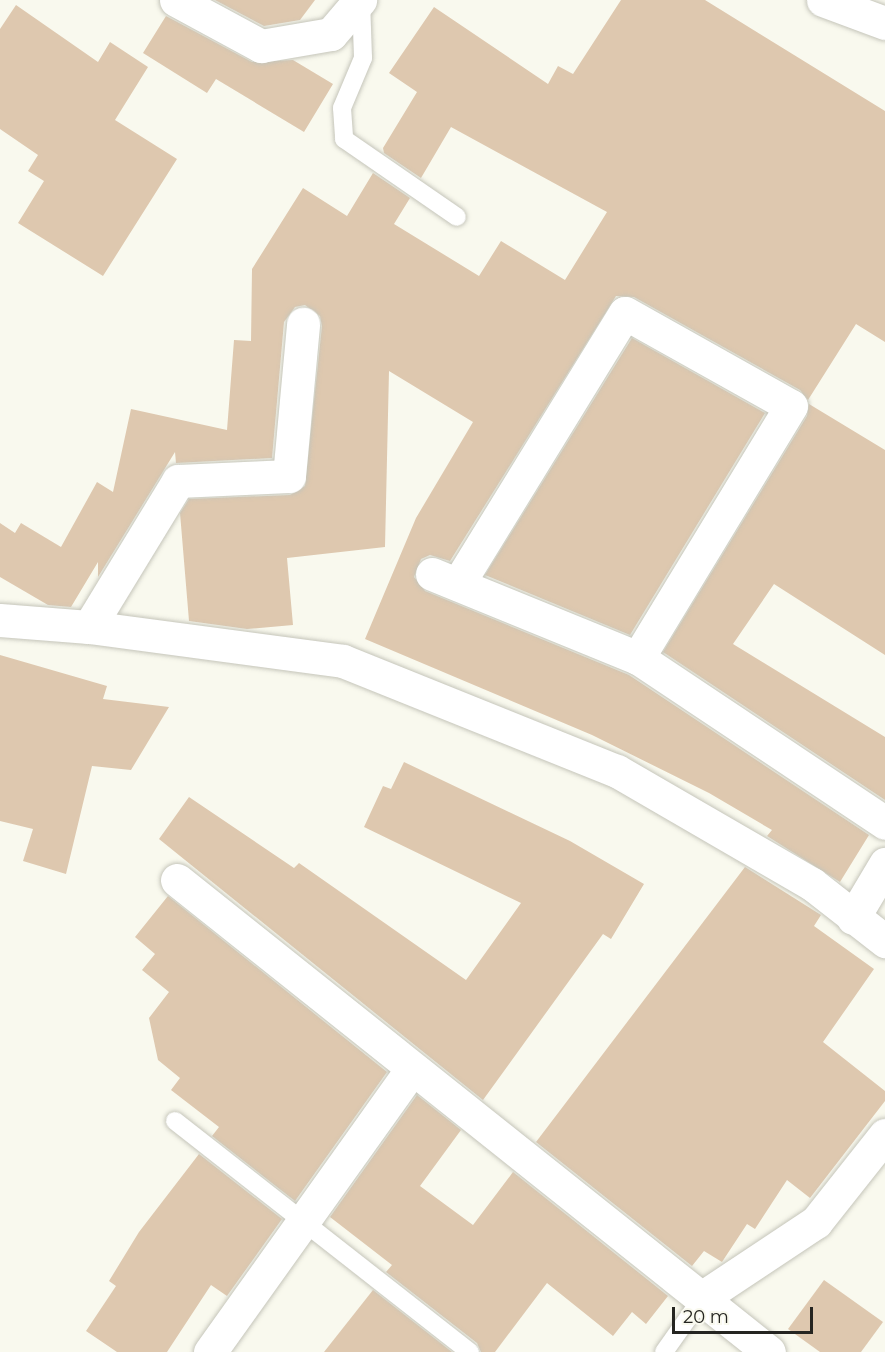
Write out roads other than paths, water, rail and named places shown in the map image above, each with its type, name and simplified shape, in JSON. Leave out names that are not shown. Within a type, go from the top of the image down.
[{"type":"street","points":[[176,0],[261,46],[332,34],[361,0]]},
{"type":"street","points":[[823,0],[885,23]]},
{"type":"street","points":[[638,658],[791,406],[625,313],[445,579],[638,658],[885,823]]},
{"type":"street","points":[[89,627],[178,481],[289,476],[303,324]]},
{"type":"street","points":[[0,620],[89,627],[343,661],[617,771],[812,884],[885,941]]},
{"type":"street","points":[[854,918],[885,864]]},
{"type":"street","points":[[177,880],[412,1069],[703,1297],[769,1352]]},
{"type":"street","points":[[210,1352],[412,1069]]},
{"type":"street","points":[[703,1297],[816,1222],[885,1135]]},
{"type":"lane","points":[[361,0],[363,58],[342,108],[344,139],[457,217]]},
{"type":"lane","points":[[175,1121],[470,1352]]},
{"type":"lane","points":[[664,1352],[703,1297]]}]
